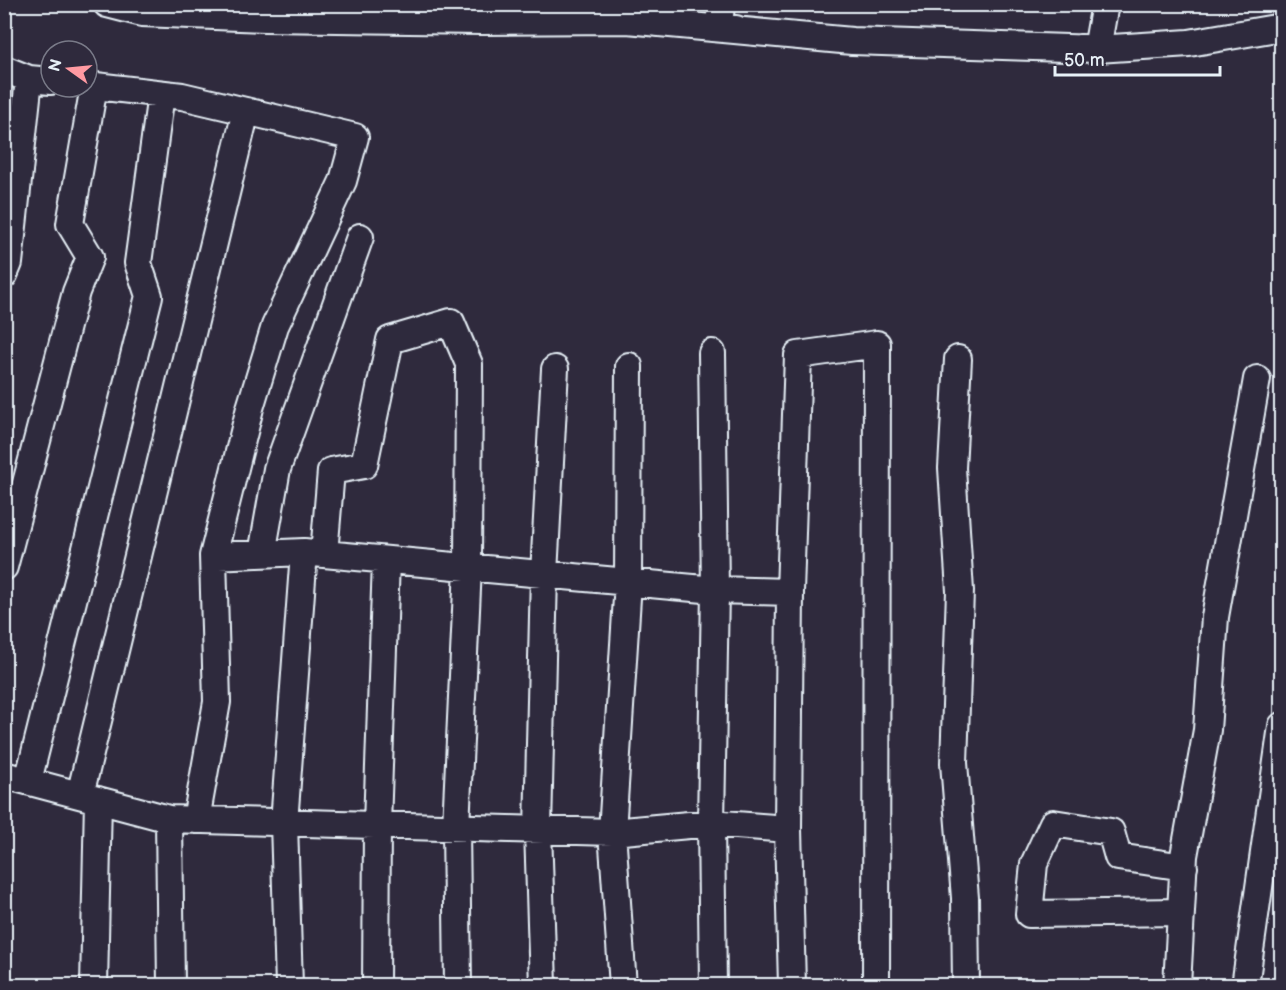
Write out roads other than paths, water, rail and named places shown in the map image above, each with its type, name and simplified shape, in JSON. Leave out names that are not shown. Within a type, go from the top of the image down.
[{"type":"street","points":[[107,4],[142,13],[168,9],[571,12],[627,20],[720,16],[852,41],[1097,49],[1189,43],[1281,27]]},
{"type":"street","points":[[1097,49],[1105,4]]},
{"type":"street","points":[[4,69],[39,80]]},
{"type":"street","points":[[4,275],[9,263],[39,86]]},
{"type":"street","points":[[99,87],[183,96],[355,137],[343,181],[274,326],[250,408],[213,556],[217,702],[196,820]]},
{"type":"street","points":[[161,94],[138,263],[149,296],[16,778],[169,819],[612,832],[711,823],[788,829]]},
{"type":"street","points":[[4,567],[76,292],[90,257],[70,224],[89,99]]},
{"type":"street","points":[[94,986],[89,798],[246,111]]},
{"type":"street","points":[[262,554],[277,469],[360,237]]},
{"type":"street","points":[[289,986],[284,823],[314,553],[331,471],[364,465],[390,340],[451,322],[469,364],[468,567],[456,827],[458,986]]},
{"type":"street","points":[[792,986],[788,829],[790,592],[798,355],[877,344],[876,986]]},
{"type":"street","points":[[712,353],[715,590],[711,823],[713,986]]},
{"type":"street","points":[[958,359],[952,468],[960,591],[954,764],[965,898],[966,986]]},
{"type":"street","points":[[623,986],[612,832],[628,582],[629,366]]},
{"type":"street","points":[[543,986],[538,829],[544,574],[555,369]]},
{"type":"street","points":[[1177,986],[1184,867],[1207,730],[1215,617],[1257,379]]},
{"type":"street","points":[[213,556],[314,553],[715,590],[790,592]]},
{"type":"street","points":[[376,986],[377,825],[386,560]]},
{"type":"street","points":[[1245,986],[1281,726]]},
{"type":"street","points":[[169,819],[171,986]]},
{"type":"street","points":[[1181,912],[1029,914],[1034,864],[1053,823],[1112,832],[1118,857],[1184,867]]}]
